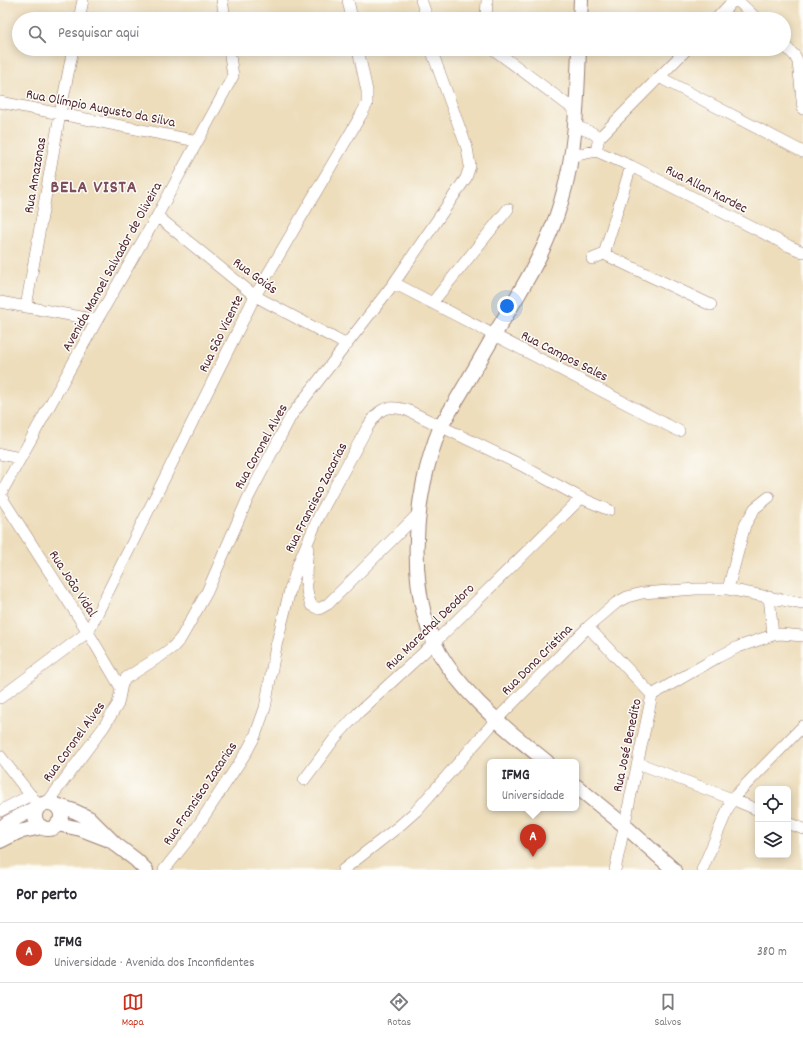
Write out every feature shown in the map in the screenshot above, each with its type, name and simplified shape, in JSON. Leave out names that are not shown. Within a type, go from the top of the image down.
[{"type":"main road","points":[[580,12],[581,0]]},
{"type":"main road","points":[[543,759],[496,720],[469,693],[434,643],[420,589],[417,535],[428,464],[433,445],[441,426],[532,271],[550,233],[561,202],[568,174],[575,126],[579,56]]},
{"type":"main road","points":[[579,788],[625,826],[674,870]]},
{"type":"main road","points":[[42,827],[36,821],[35,813],[46,804]]},
{"type":"main road","points":[[46,804],[74,811],[89,818],[114,843],[146,870]]},
{"type":"main road","points":[[0,829],[7,823],[46,804],[55,805],[61,816],[57,824],[50,828],[30,828],[0,841]]},
{"type":"main road","points":[[57,824],[81,829],[114,843]]},
{"type":"street","points":[[80,12],[83,0]]},
{"type":"street","points":[[222,0],[224,12]]},
{"type":"street","points":[[348,0],[351,12]]},
{"type":"street","points":[[422,0],[426,12]]},
{"type":"street","points":[[486,12],[487,0]]},
{"type":"street","points":[[723,12],[735,0],[749,12]]},
{"type":"street","points":[[791,52],[798,62],[803,109]]},
{"type":"street","name":"Rua Amazonas","points":[[26,306],[72,56]]},
{"type":"street","name":"Avenida Manoel Salvador de Oliveira","points":[[0,495],[234,76],[230,56]]},
{"type":"street","name":"Rua São Vicente","points":[[88,632],[255,296],[367,104],[367,91],[360,56]]},
{"type":"street","name":"Rua Coronel Alves","points":[[46,804],[103,728],[118,704],[121,688],[128,675],[162,655],[173,647],[181,638],[207,592],[248,498],[291,416],[394,283],[466,178],[470,166],[467,148],[434,56]]},
{"type":"street","points":[[502,56],[576,112]]},
{"type":"street","points":[[571,156],[596,151],[599,138],[679,56]]},
{"type":"street","points":[[659,77],[803,152]]},
{"type":"street","name":"Rua Olímpio Augusto da Silva","points":[[0,102],[197,141]]},
{"type":"street","points":[[575,126],[593,133],[599,138]]},
{"type":"street","name":"Rua Allan Kardec","points":[[596,151],[631,166],[788,246],[803,252]]},
{"type":"street","points":[[604,254],[631,166]]},
{"type":"street","points":[[432,303],[508,209]]},
{"type":"street","name":"Rua Goiás","points":[[157,216],[255,296],[347,345]]},
{"type":"street","points":[[592,259],[604,254],[711,305]]},
{"type":"street","name":"Rua Campos Sales","points":[[394,283],[679,431]]},
{"type":"street","points":[[0,302],[97,320]]},
{"type":"street","name":"Rua Francisco Zacarias","points":[[164,870],[190,836],[247,752],[265,708],[276,646],[298,562],[318,516],[367,428],[375,415],[381,410],[388,407],[397,407],[407,410],[519,464],[581,498],[609,510]]},
{"type":"street","points":[[0,454],[20,458]]},
{"type":"street","name":"Rua João Vidal","points":[[0,495],[88,632],[121,688]]},
{"type":"street","points":[[728,589],[742,534],[748,520],[755,508],[769,497]]},
{"type":"street","name":"Rua Marechal Deodoro","points":[[304,780],[335,738],[358,713],[434,643],[581,498]]},
{"type":"street","points":[[309,537],[306,573],[307,589],[311,605],[319,609],[328,604],[420,512]]},
{"type":"street","name":"Rua Dona Cristina","points":[[343,870],[416,811],[496,720],[588,627],[616,603],[634,595],[696,589],[728,589],[803,604]]},
{"type":"street","points":[[769,596],[773,635]]},
{"type":"street","points":[[588,627],[652,695]]},
{"type":"street","points":[[0,698],[88,632]]},
{"type":"street","name":"Rua José Benedito","points":[[615,870],[652,695],[731,650],[773,635],[800,635]]},
{"type":"street","points":[[800,635],[803,646]]},
{"type":"street","points":[[702,870],[732,799],[803,726]]},
{"type":"street","points":[[0,756],[31,795],[46,804]]},
{"type":"street","points":[[638,763],[755,809]]},
{"type":"street","points":[[0,811],[31,795]]},
{"type":"street","points":[[791,824],[803,829]]},
{"type":"place","name":"IFMG","points":[[533,857]]},
{"type":"district","name":"BELA VISTA","points":[[94,186]]}]
